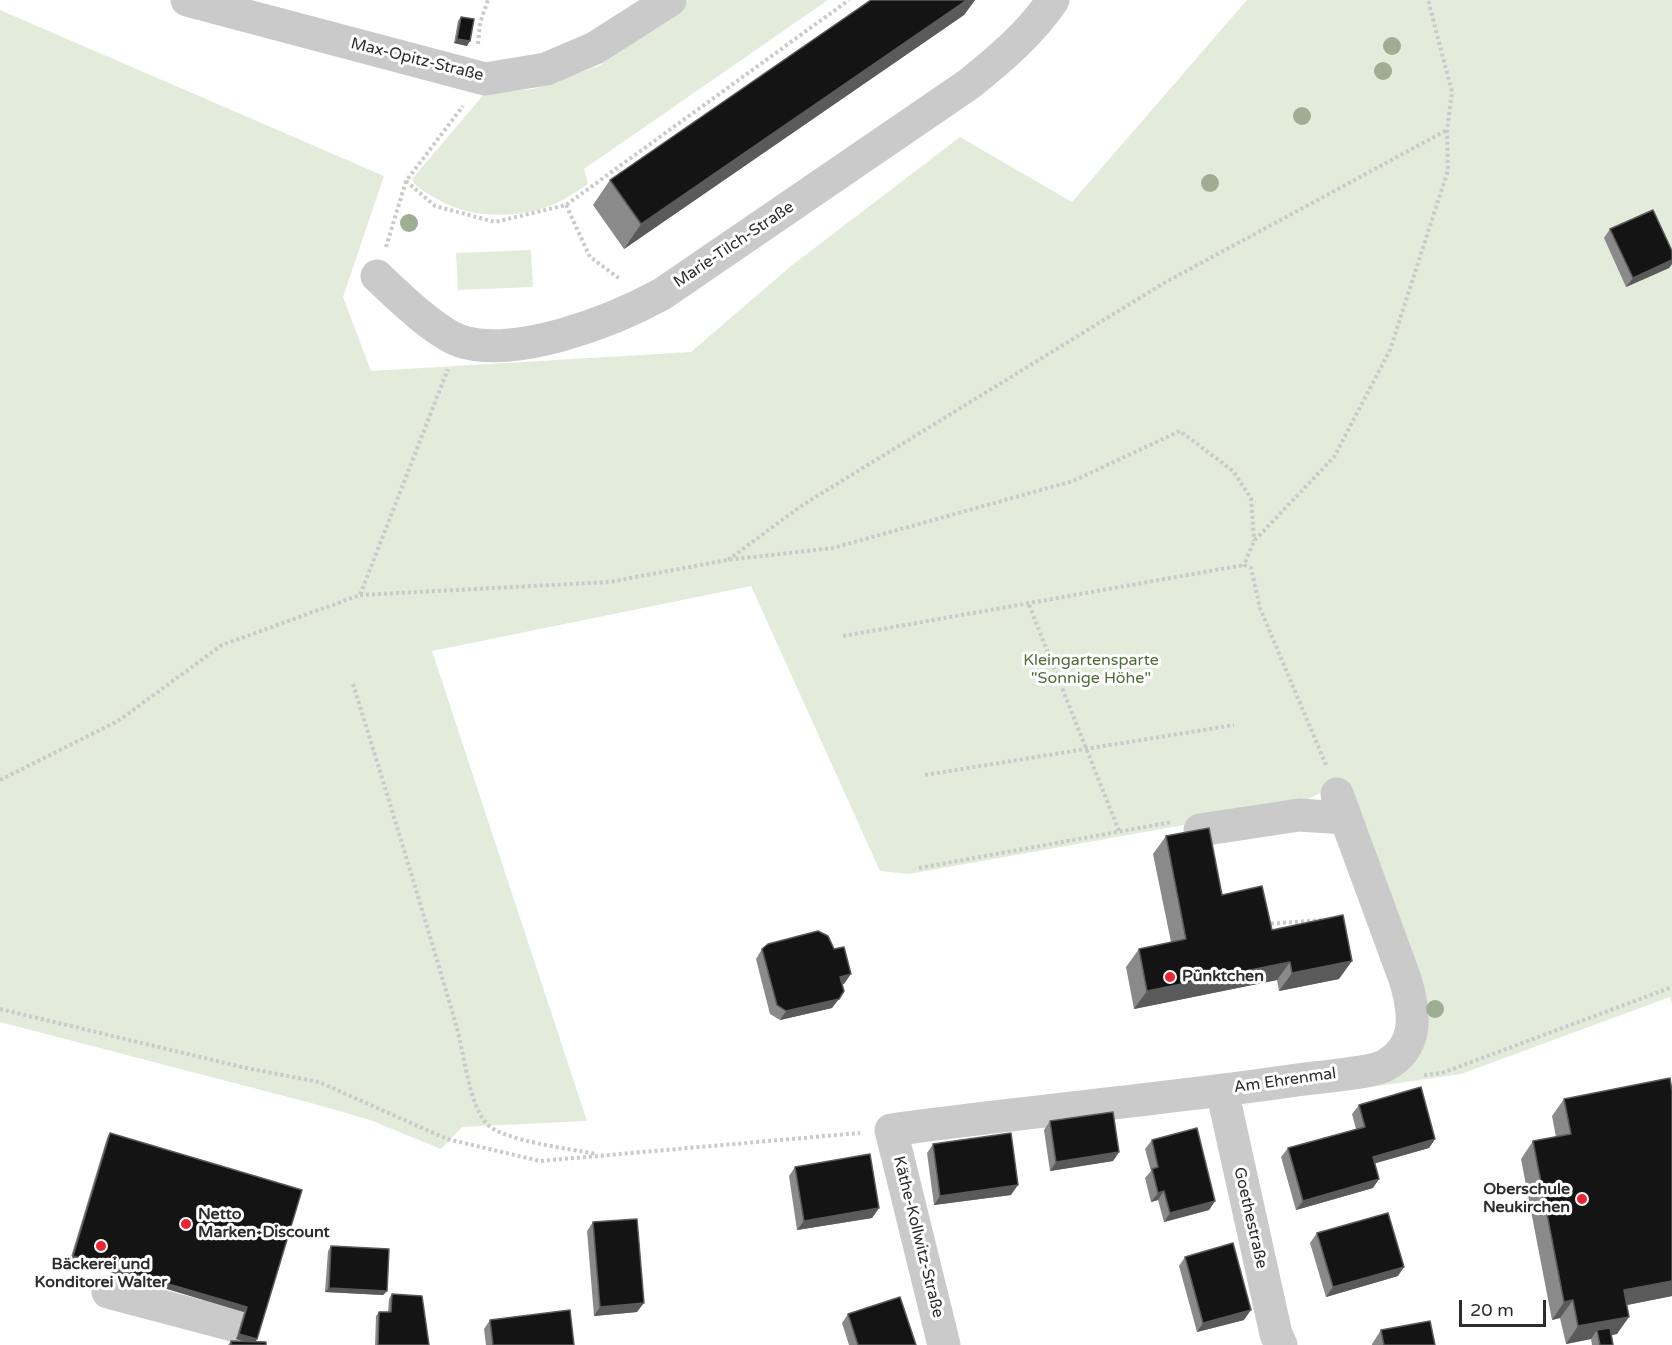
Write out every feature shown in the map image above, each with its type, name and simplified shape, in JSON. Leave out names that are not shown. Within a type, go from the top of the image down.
[{"type":"street","name":"Max-Opitz-Straße","points":[[187,0],[485,79],[546,69],[585,52],[670,0]]},
{"type":"street","name":"Marie-Tilch-Straße","points":[[377,276],[408,305],[459,340],[483,345],[558,337],[607,320],[650,301],[969,84],[1010,50],[1041,17],[1053,0]]},
{"type":"street","points":[[1187,826],[1299,815],[1341,806],[1413,1006],[1414,1024],[1410,1041],[1383,1068]]},
{"type":"street","name":"Am Ehrenmal","points":[[891,1130],[1383,1068]]},
{"type":"street","name":"Goethestraße","points":[[1222,1090],[1274,1323],[1281,1345]]},
{"type":"street","name":"Käthe-Kollwitz-Straße","points":[[891,1130],[945,1345]]},
{"type":"street","points":[[108,1292],[233,1325]]},
{"type":"path","points":[[485,79],[478,53],[480,23],[488,0]]},
{"type":"path","points":[[406,181],[435,206],[495,222],[566,205],[849,0]]},
{"type":"path","points":[[1244,565],[1254,541],[1334,457],[1390,350],[1448,170],[1447,130],[1452,92],[1428,0]]},
{"type":"path","points":[[377,276],[406,181],[452,120]]},
{"type":"path","points":[[728,560],[801,507],[1164,284],[1447,130]]},
{"type":"path","points":[[566,205],[590,257],[650,301]]},
{"type":"path","points":[[360,596],[459,340]]},
{"type":"path","points":[[0,780],[118,721],[222,645],[360,596],[609,582],[728,560],[833,548],[1073,481],[1180,431],[1233,471],[1251,498],[1254,541]]},
{"type":"path","points":[[843,636],[1029,605],[1244,565],[1251,567],[1260,608],[1341,806]]},
{"type":"path","points":[[1029,605],[1084,749],[1119,831]]},
{"type":"path","points":[[352,684],[421,905],[464,1052],[477,1111],[488,1126],[512,1137],[603,1156]]},
{"type":"path","points":[[925,776],[1234,725]]},
{"type":"path","points":[[919,868],[1119,831],[1187,826]]},
{"type":"path","points":[[1254,925],[1331,919]]},
{"type":"path","points":[[1383,1068],[1392,1080],[1442,1073],[1672,987]]},
{"type":"path","points":[[0,1009],[246,1068],[319,1082],[458,1141],[540,1161],[891,1130]]},
{"type":"green space","points":[[688,0],[828,0],[584,169],[588,184],[557,203],[524,213],[493,215],[450,206],[416,186],[412,179],[485,93],[533,89],[599,66]]},
{"type":"green space","name":"Kleingartensparte \"Sonnige Höhe\"","points":[[1247,0],[1672,0],[1672,1004],[1670,997],[1461,1074],[1364,1088],[1424,1040],[1430,1011],[1412,956],[1326,790],[1296,805],[909,874],[880,871],[751,586],[432,651],[587,1121],[462,1127],[441,1149],[370,1120],[311,1103],[0,1022],[0,10],[384,176],[343,297],[371,371],[691,352],[791,266],[960,137],[1072,202]]},
{"type":"green space","points":[[531,250],[533,287],[458,290],[456,253]]},
{"type":"building","points":[[871,0],[967,0],[641,224],[610,180]]},
{"type":"building","points":[[461,17],[474,19],[470,41],[457,39]]},
{"type":"building","points":[[1653,210],[1672,251],[1672,260],[1633,278],[1610,229]]},
{"type":"building","points":[[1209,828],[1222,895],[1262,886],[1272,930],[1343,915],[1352,961],[1292,973],[1290,962],[1147,991],[1139,949],[1186,939],[1166,836]]},
{"type":"building","points":[[818,931],[828,936],[834,949],[844,947],[851,974],[840,977],[844,991],[839,999],[786,1011],[777,1005],[762,949],[768,944]]},
{"type":"building","points":[[1670,1078],[1672,1091],[1672,1281],[1624,1290],[1629,1317],[1578,1326],[1573,1300],[1564,1302],[1533,1141],[1571,1134],[1564,1099]]},
{"type":"building","points":[[1421,1087],[1435,1139],[1373,1157],[1379,1179],[1303,1201],[1288,1148],[1365,1127],[1359,1105]]},
{"type":"building","points":[[1113,1112],[1119,1152],[1056,1162],[1050,1121]]},
{"type":"building","points":[[1197,1128],[1215,1201],[1170,1213],[1164,1191],[1158,1193],[1152,1169],[1158,1167],[1152,1140]]},
{"type":"building","name":"Netto Marken-Discount","points":[[110,1133],[302,1190],[257,1339],[239,1334],[247,1307],[73,1256]]},
{"type":"building","points":[[1011,1133],[1018,1185],[940,1196],[933,1144]]},
{"type":"building","points":[[870,1154],[879,1208],[804,1221],[795,1167]]},
{"type":"building","points":[[1388,1213],[1404,1267],[1333,1287],[1317,1233]]},
{"type":"building","points":[[637,1219],[644,1303],[600,1307],[593,1222]]},
{"type":"building","points":[[1233,1243],[1251,1310],[1203,1323],[1185,1257]]},
{"type":"building","points":[[331,1246],[389,1249],[387,1291],[329,1288]]},
{"type":"building","points":[[392,1294],[422,1296],[429,1345],[378,1345],[379,1312],[391,1312]]},
{"type":"building","points":[[900,1297],[916,1345],[858,1345],[848,1314]]},
{"type":"building","points":[[570,1310],[574,1345],[493,1345],[490,1320]]},
{"type":"building","points":[[1430,1321],[1435,1345],[1384,1345],[1381,1330]]},
{"type":"building","points":[[1610,1328],[1613,1345],[1600,1345],[1597,1330]]},
{"type":"building","points":[[231,1341],[266,1342],[266,1345],[231,1345]]},
{"type":"place","name":"Pünktchen","points":[[1170,977]]},
{"type":"place","name":"Oberschule Neukirchen","points":[[1582,1199]]},
{"type":"place","name":"Netto Marken-Discount","points":[[186,1224]]},
{"type":"place","name":"Bäckerei und Konditorei Walter","points":[[101,1246]]}]
